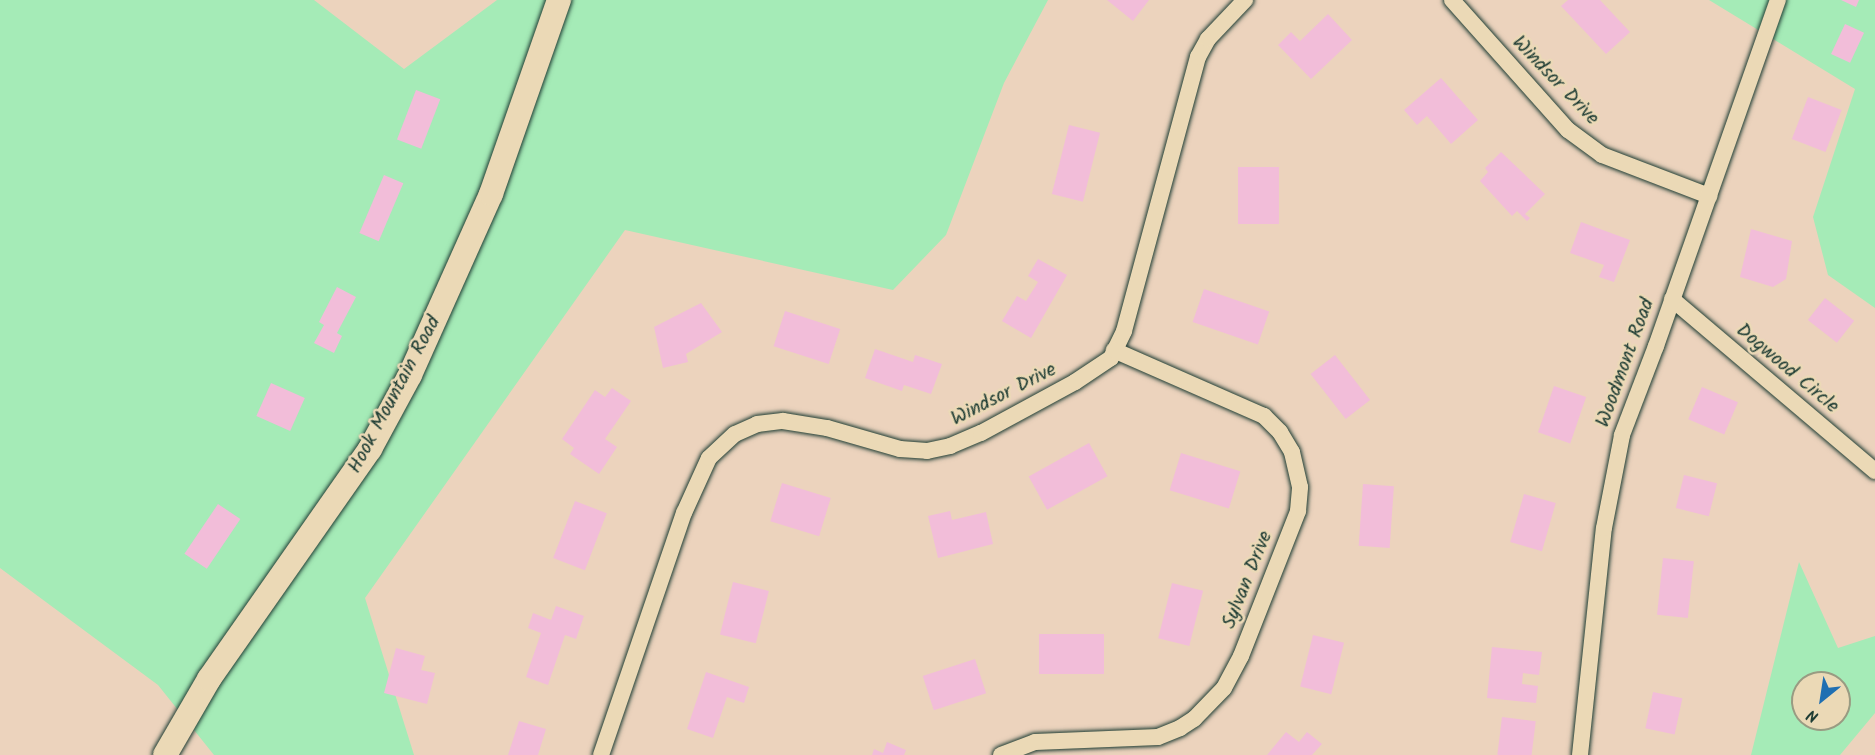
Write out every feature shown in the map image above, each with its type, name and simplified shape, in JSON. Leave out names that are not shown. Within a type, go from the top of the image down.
[{"type":"street","name":"Hook Mountain Road","points":[[165,755],[209,678],[370,449],[410,375],[491,194],[559,0]]},
{"type":"street","name":"Windsor Drive","points":[[601,755],[684,513],[709,458],[735,434],[757,424],[783,421],[827,428],[900,449],[927,450],[950,446],[1075,382],[1111,358],[1124,331],[1198,57],[1208,39],[1245,0]]},
{"type":"street","name":"Windsor Drive","points":[[1452,0],[1568,130],[1602,155],[1709,196]]},
{"type":"street","name":"Woodmont Road","points":[[1580,755],[1604,528],[1622,435],[1778,0]]},
{"type":"street","name":"Dogwood Circle","points":[[1672,298],[1875,471]]},
{"type":"street","name":"Sylvan Drive","points":[[1001,755],[1035,742],[1158,737],[1180,728],[1194,718],[1224,688],[1241,656],[1298,511],[1300,487],[1292,452],[1280,432],[1264,416],[1114,350]]},
{"type":"green space","points":[[0,0],[314,0],[404,69],[497,0],[1048,0],[1004,83],[946,235],[893,290],[625,230],[365,598],[414,755],[214,755],[158,685],[0,568]]},
{"type":"green space","points":[[1709,0],[1875,0],[1875,308],[1828,275],[1813,217],[1855,89]]},
{"type":"green space","points":[[1799,562],[1838,648],[1875,636],[1875,713],[1840,755],[1751,755]]},
{"type":"building","points":[[1107,0],[1149,0],[1133,21]]},
{"type":"building","points":[[1568,0],[1600,0],[1630,32],[1606,54],[1561,6]]},
{"type":"building","points":[[1841,0],[1859,0],[1856,7]]},
{"type":"building","points":[[1328,14],[1352,40],[1311,79],[1278,45],[1291,32],[1300,41]]},
{"type":"building","points":[[1845,24],[1864,33],[1850,63],[1831,54]]},
{"type":"building","points":[[1441,78],[1478,120],[1451,144],[1427,116],[1417,125],[1404,110]]},
{"type":"building","points":[[416,90],[440,99],[421,149],[397,139]]},
{"type":"building","points":[[1808,97],[1842,110],[1825,152],[1792,139]]},
{"type":"building","points":[[1069,125],[1100,133],[1083,202],[1052,194]]},
{"type":"building","points":[[1501,152],[1545,194],[1525,214],[1530,218],[1527,221],[1517,211],[1512,216],[1480,181],[1488,172],[1485,168]]},
{"type":"building","points":[[1238,167],[1279,167],[1279,224],[1238,224]]},
{"type":"building","points":[[384,175],[403,183],[379,241],[359,233]]},
{"type":"building","points":[[1581,222],[1630,240],[1614,282],[1599,277],[1604,265],[1570,253]]},
{"type":"building","points":[[1751,229],[1792,241],[1786,279],[1773,287],[1740,277]]},
{"type":"building","points":[[1038,259],[1067,275],[1031,338],[1002,321],[1017,296],[1026,301],[1038,282],[1028,276]]},
{"type":"building","points":[[337,287],[356,297],[337,333],[342,336],[334,353],[314,343],[324,325],[319,322]]},
{"type":"building","points":[[1204,289],[1269,311],[1258,345],[1193,322]]},
{"type":"building","points":[[1825,298],[1854,321],[1837,343],[1808,320]]},
{"type":"building","points":[[701,303],[722,332],[686,354],[688,362],[663,368],[654,327]]},
{"type":"building","points":[[785,311],[840,329],[829,364],[774,346]]},
{"type":"building","points":[[875,349],[913,362],[915,355],[942,364],[931,394],[904,385],[902,391],[865,378]]},
{"type":"building","points":[[1335,355],[1370,400],[1346,419],[1311,374]]},
{"type":"building","points":[[271,383],[305,398],[290,431],[256,416]]},
{"type":"building","points":[[1554,386],[1586,397],[1570,443],[1538,432]]},
{"type":"building","points":[[1702,387],[1738,402],[1724,434],[1688,419]]},
{"type":"building","points":[[612,388],[631,401],[605,439],[617,447],[599,474],[570,454],[574,448],[562,439],[595,390],[605,397]]},
{"type":"building","points":[[1089,443],[1107,476],[1047,510],[1029,476]]},
{"type":"building","points":[[1181,453],[1240,471],[1229,508],[1170,490]]},
{"type":"building","points":[[1684,475],[1717,483],[1709,516],[1676,508]]},
{"type":"building","points":[[782,483],[831,498],[819,536],[770,521]]},
{"type":"building","points":[[1363,484],[1394,486],[1390,548],[1359,546]]},
{"type":"building","points":[[1524,494],[1556,503],[1542,551],[1510,542]]},
{"type":"building","points":[[575,501],[607,513],[585,570],[553,558]]},
{"type":"building","points":[[218,504],[240,519],[207,569],[184,554]]},
{"type":"building","points":[[950,511],[952,520],[986,512],[993,544],[938,558],[928,516]]},
{"type":"building","points":[[1663,558],[1694,561],[1688,618],[1657,615]]},
{"type":"building","points":[[733,582],[769,591],[756,643],[720,634]]},
{"type":"building","points":[[1172,583],[1203,591],[1189,646],[1158,638]]},
{"type":"building","points":[[556,606],[584,616],[576,639],[565,635],[548,685],[526,677],[541,633],[528,628],[533,613],[551,620]]},
{"type":"building","points":[[1039,634],[1104,634],[1104,674],[1039,674]]},
{"type":"building","points":[[1313,635],[1344,643],[1331,694],[1300,686]]},
{"type":"building","points":[[1492,647],[1542,652],[1539,675],[1523,673],[1522,684],[1538,686],[1536,703],[1487,698]]},
{"type":"building","points":[[396,648],[425,656],[421,670],[435,673],[427,704],[384,693]]},
{"type":"building","points":[[975,659],[986,693],[934,710],[923,676]]},
{"type":"building","points":[[706,672],[749,687],[744,703],[727,697],[713,738],[687,729]]},
{"type":"building","points":[[1653,692],[1682,698],[1675,734],[1645,728]]},
{"type":"building","points":[[1502,717],[1536,721],[1532,755],[1497,755]]},
{"type":"building","points":[[519,721],[546,729],[538,755],[508,755]]},
{"type":"building","points":[[1286,732],[1299,742],[1307,732],[1322,744],[1312,755],[1267,755]]},
{"type":"building","points":[[887,742],[906,750],[904,755],[872,755],[874,749],[883,753]]}]
